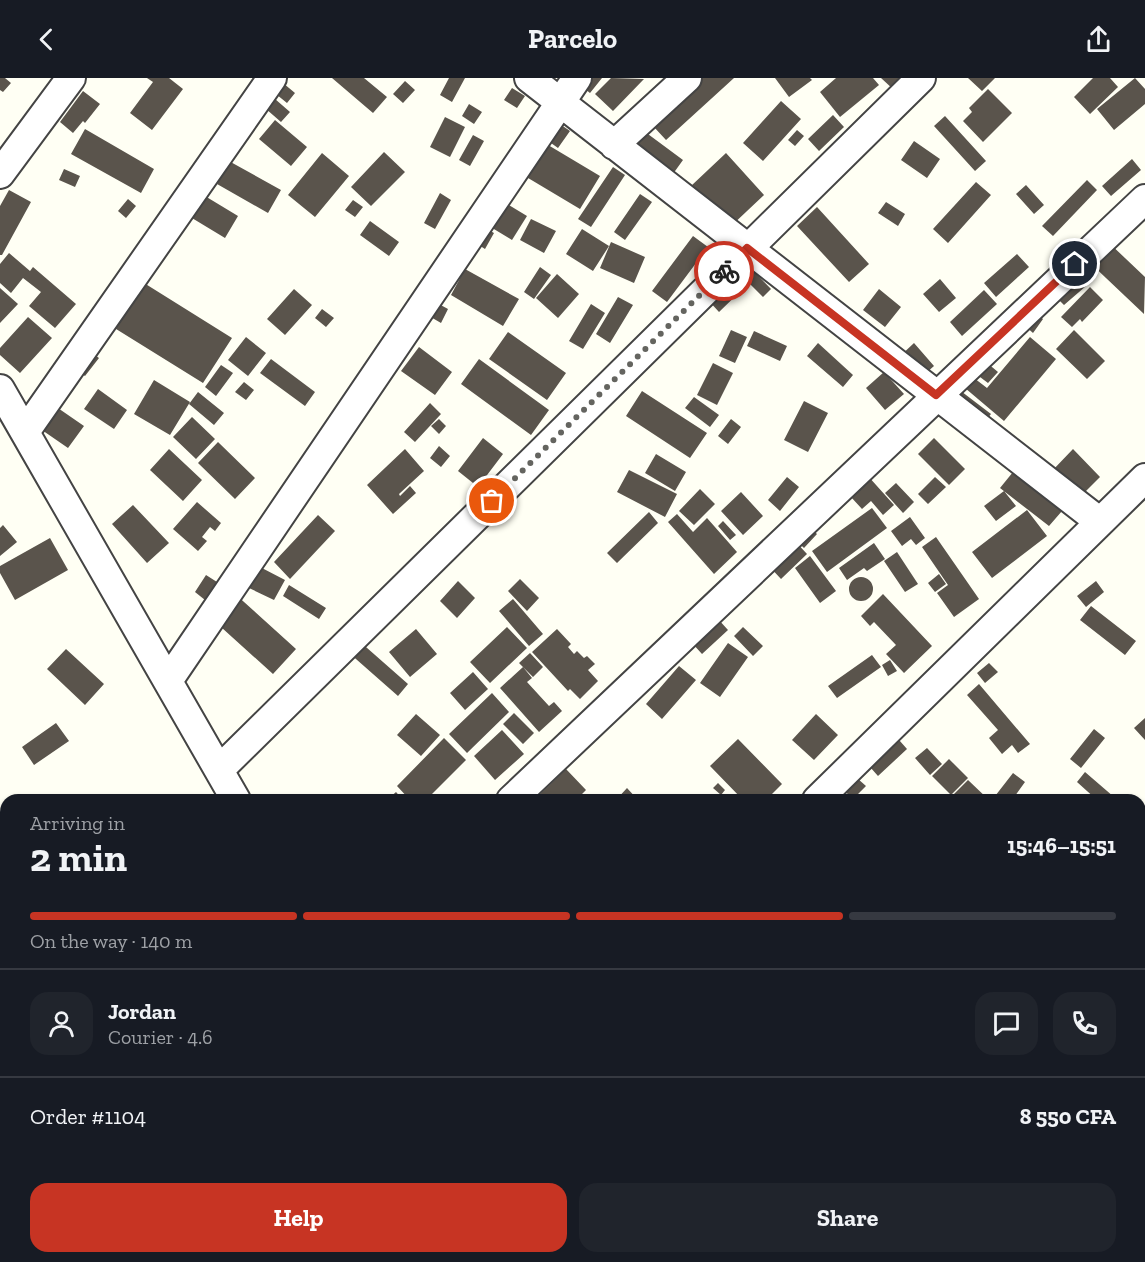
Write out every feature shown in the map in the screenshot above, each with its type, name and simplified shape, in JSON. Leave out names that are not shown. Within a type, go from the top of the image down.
[{"type":"street","points":[[0,174],[71,78]]},
{"type":"street","points":[[25,432],[272,78]]},
{"type":"street","points":[[529,78],[1100,522]]},
{"type":"street","points":[[168,681],[577,78]]},
{"type":"street","points":[[614,145],[687,78]]},
{"type":"street","points":[[0,389],[168,681],[225,790],[747,248],[921,78]]},
{"type":"street","points":[[517,794],[1145,199]]},
{"type":"street","points":[[826,794],[1145,477]]},
{"type":"building","points":[[0,78],[5,78],[11,83],[3,92],[0,90]]},
{"type":"building","points":[[147,78],[169,78],[183,89],[152,130],[130,113],[153,82]]},
{"type":"building","points":[[277,78],[295,93],[287,103],[266,86]]},
{"type":"building","points":[[332,78],[364,78],[387,97],[373,113]]},
{"type":"building","points":[[449,78],[465,78],[452,102],[440,95]]},
{"type":"building","points":[[571,78],[602,78],[590,93]]},
{"type":"building","points":[[611,78],[644,79],[613,111],[595,94]]},
{"type":"building","points":[[679,78],[734,78],[666,140],[641,113]]},
{"type":"building","points":[[775,78],[810,78],[812,80],[789,97]]},
{"type":"building","points":[[836,78],[873,78],[879,85],[840,117],[820,92]]},
{"type":"building","points":[[881,78],[903,78],[894,90]]},
{"type":"building","points":[[968,78],[995,78],[982,91]]},
{"type":"building","points":[[1093,78],[1110,78],[1118,87],[1090,114],[1074,97]]},
{"type":"building","points":[[1135,78],[1145,89],[1145,104],[1114,130],[1097,109]]},
{"type":"building","points":[[405,81],[415,90],[403,103],[393,94]]},
{"type":"building","points":[[512,88],[525,96],[517,108],[504,100]]},
{"type":"building","points":[[988,89],[1012,113],[983,142],[963,121],[972,112],[969,108]]},
{"type":"building","points":[[83,91],[100,104],[85,123],[83,121],[73,133],[60,122]]},
{"type":"building","points":[[267,92],[290,112],[281,122],[258,102]]},
{"type":"building","points":[[781,101],[801,119],[763,161],[743,143]]},
{"type":"building","points":[[469,104],[482,112],[474,124],[462,116]]},
{"type":"building","points":[[833,115],[844,127],[819,151],[808,139]]},
{"type":"building","points":[[548,116],[570,131],[558,148],[537,133]]},
{"type":"building","points":[[945,116],[986,161],[975,171],[934,126]]},
{"type":"building","points":[[445,117],[465,127],[450,157],[430,147]]},
{"type":"building","points":[[275,120],[307,147],[291,166],[259,139]]},
{"type":"building","points":[[629,120],[683,160],[670,178],[616,137]]},
{"type":"building","points":[[85,129],[154,169],[141,193],[71,154]]},
{"type":"building","points":[[797,130],[804,136],[795,146],[788,140]]},
{"type":"building","points":[[473,135],[484,141],[470,166],[459,160]]},
{"type":"building","points":[[533,136],[600,176],[580,209],[513,169]]},
{"type":"building","points":[[914,141],[940,159],[927,178],[901,160]]},
{"type":"building","points":[[384,152],[405,172],[371,206],[351,187]]},
{"type":"building","points":[[322,153],[349,176],[315,217],[288,195]]},
{"type":"building","points":[[726,153],[764,195],[729,228],[691,186]]},
{"type":"building","points":[[1132,159],[1141,170],[1111,196],[1102,186]]},
{"type":"building","points":[[227,160],[281,190],[268,213],[217,184],[220,179],[207,171]]},
{"type":"building","points":[[613,167],[625,175],[591,227],[578,219]]},
{"type":"building","points":[[64,169],[80,176],[75,187],[59,180]]},
{"type":"building","points":[[1087,180],[1097,190],[1053,236],[1042,226]]},
{"type":"building","points":[[976,182],[991,195],[948,243],[933,229]]},
{"type":"building","points":[[1026,185],[1044,205],[1034,214],[1016,194]]},
{"type":"building","points":[[9,190],[31,202],[0,255],[0,206]]},
{"type":"building","points":[[195,190],[238,216],[225,238],[182,212]]},
{"type":"building","points":[[440,193],[451,200],[435,229],[424,223]]},
{"type":"building","points":[[640,194],[652,202],[625,240],[614,232]]},
{"type":"building","points":[[494,196],[527,216],[512,240],[479,220]]},
{"type":"building","points":[[128,199],[136,206],[126,218],[118,211]]},
{"type":"building","points":[[353,200],[363,207],[355,217],[345,210]]},
{"type":"building","points":[[886,202],[905,214],[898,226],[878,213]]},
{"type":"building","points":[[817,207],[869,264],[849,282],[797,226]]},
{"type":"building","points":[[531,219],[556,231],[544,253],[520,240]]},
{"type":"building","points":[[370,221],[399,242],[389,256],[360,235]]},
{"type":"building","points":[[483,227],[494,233],[485,249],[474,242]]},
{"type":"building","points":[[582,229],[609,246],[593,271],[566,254]]},
{"type":"building","points":[[693,236],[708,247],[667,302],[652,291]]},
{"type":"building","points":[[1106,240],[1145,277],[1144,314],[1087,260]]},
{"type":"building","points":[[611,242],[645,257],[634,283],[600,268]]},
{"type":"building","points":[[9,253],[30,271],[33,267],[76,304],[55,328],[29,306],[41,292],[23,278],[11,293],[0,283],[0,264]]},
{"type":"building","points":[[1017,254],[1029,267],[996,297],[984,283]]},
{"type":"building","points":[[747,264],[771,289],[763,297],[749,283],[719,312],[709,301]]},
{"type":"building","points":[[540,267],[551,275],[534,299],[524,292]]},
{"type":"building","points":[[465,269],[519,299],[503,326],[451,295]]},
{"type":"building","points":[[1074,273],[1086,286],[1064,305],[1052,293]]},
{"type":"building","points":[[557,274],[579,294],[558,318],[536,298]]},
{"type":"building","points":[[136,278],[232,338],[203,383],[108,324]]},
{"type":"building","points":[[940,279],[956,298],[939,312],[923,294]]},
{"type":"building","points":[[1090,287],[1103,300],[1082,322],[1080,319],[1072,327],[1061,317]]},
{"type":"building","points":[[0,288],[18,304],[0,323]]},
{"type":"building","points":[[294,289],[312,305],[285,335],[267,319]]},
{"type":"building","points":[[879,289],[901,307],[885,327],[863,310]]},
{"type":"building","points":[[984,290],[997,304],[962,336],[950,322]]},
{"type":"building","points":[[618,297],[633,305],[610,343],[596,334]]},
{"type":"building","points":[[437,303],[448,309],[441,323],[429,316]]},
{"type":"building","points":[[591,304],[605,313],[583,349],[569,341]]},
{"type":"building","points":[[322,309],[334,318],[326,327],[315,318]]},
{"type":"building","points":[[1034,312],[1043,319],[1033,333],[1024,325]]},
{"type":"building","points":[[28,317],[52,338],[20,373],[0,355],[0,348]]},
{"type":"building","points":[[731,330],[747,337],[735,363],[719,356]]},
{"type":"building","points":[[1074,330],[1105,361],[1087,379],[1056,349]]},
{"type":"building","points":[[754,331],[787,346],[780,361],[747,346]]},
{"type":"building","points":[[508,332],[566,373],[547,400],[489,359]]},
{"type":"building","points":[[246,337],[266,353],[248,376],[228,360]]},
{"type":"building","points":[[1030,337],[1056,359],[1004,421],[965,388],[974,378],[987,388]]},
{"type":"building","points":[[818,343],[853,375],[843,387],[807,356]]},
{"type":"building","points":[[914,343],[934,366],[917,381],[897,359]]},
{"type":"building","points":[[419,347],[452,372],[435,395],[401,371]]},
{"type":"building","points":[[87,349],[99,358],[85,376],[73,368]]},
{"type":"building","points":[[271,359],[315,392],[305,406],[260,373]]},
{"type":"building","points":[[479,359],[549,410],[531,435],[461,384]]},
{"type":"building","points":[[986,362],[998,372],[988,383],[976,374]]},
{"type":"building","points":[[713,363],[733,373],[717,405],[697,395]]},
{"type":"building","points":[[221,365],[233,373],[216,396],[205,387]]},
{"type":"building","points":[[884,372],[904,394],[885,410],[866,388]]},
{"type":"building","points":[[154,380],[190,402],[170,435],[134,414]]},
{"type":"building","points":[[244,382],[254,390],[246,400],[235,392]]},
{"type":"building","points":[[949,382],[991,414],[980,428]]},
{"type":"building","points":[[98,389],[127,410],[114,429],[84,409]]},
{"type":"building","points":[[642,391],[707,433],[690,458],[626,416]]},
{"type":"building","points":[[198,392],[224,413],[214,425],[189,404]]},
{"type":"building","points":[[694,397],[719,415],[710,427],[685,408]]},
{"type":"building","points":[[804,401],[828,413],[808,452],[784,440]]},
{"type":"building","points":[[430,403],[441,414],[415,442],[404,432]]},
{"type":"building","points":[[55,406],[84,426],[68,448],[39,428]]},
{"type":"building","points":[[192,417],[215,439],[196,459],[173,437]]},
{"type":"building","points":[[439,419],[446,426],[439,434],[431,426]]},
{"type":"building","points":[[731,419],[741,427],[728,444],[718,436]]},
{"type":"building","points":[[483,438],[503,454],[478,487],[458,471]]},
{"type":"building","points":[[934,438],[965,469],[949,485],[918,454]]},
{"type":"building","points":[[218,442],[255,478],[235,499],[198,463]]},
{"type":"building","points":[[439,446],[450,456],[441,467],[430,458]]},
{"type":"building","points":[[169,449],[202,480],[183,501],[150,470]]},
{"type":"building","points":[[405,449],[424,471],[399,494],[400,496],[410,486],[416,493],[393,514],[367,485]]},
{"type":"building","points":[[1073,449],[1100,477],[1078,499],[1051,472]]},
{"type":"building","points":[[656,454],[686,472],[675,491],[645,473]]},
{"type":"building","points":[[859,466],[894,505],[883,515],[871,501],[862,509],[839,484]]},
{"type":"building","points":[[629,470],[677,494],[665,517],[617,492]]},
{"type":"building","points":[[1013,472],[1062,511],[1049,526],[1000,488]]},
{"type":"building","points":[[787,477],[799,487],[780,511],[768,500]]},
{"type":"building","points":[[935,477],[946,487],[928,504],[918,494]]},
{"type":"building","points":[[896,483],[914,502],[903,513],[885,493]]},
{"type":"building","points":[[700,489],[715,504],[694,525],[679,511]]},
{"type":"building","points":[[1004,491],[1016,506],[996,521],[984,506]]},
{"type":"building","points":[[741,492],[763,516],[743,535],[721,511]]},
{"type":"building","points":[[197,502],[221,523],[215,531],[210,527],[202,537],[207,541],[198,551],[173,529]]},
{"type":"building","points":[[133,505],[169,543],[147,563],[112,524]]},
{"type":"building","points":[[872,508],[887,528],[827,572],[812,551]]},
{"type":"building","points":[[1027,510],[1047,536],[992,578],[972,552]]},
{"type":"building","points":[[649,512],[658,523],[617,563],[607,553]]},
{"type":"building","points":[[677,514],[693,532],[707,518],[737,552],[714,574],[668,522]]},
{"type":"building","points":[[318,515],[335,531],[290,579],[274,562]]},
{"type":"building","points":[[910,517],[925,538],[916,545],[911,539],[902,546],[891,531]]},
{"type":"building","points":[[801,519],[817,534],[804,548],[787,532]]},
{"type":"building","points":[[723,521],[736,535],[730,540],[718,526]]},
{"type":"building","points":[[3,525],[17,542],[0,556],[0,528]]},
{"type":"building","points":[[936,537],[979,599],[954,617],[937,593],[948,585],[922,547]]},
{"type":"building","points":[[50,538],[68,570],[15,600],[0,573],[0,566]]},
{"type":"building","points":[[794,540],[807,554],[781,579],[768,565]]},
{"type":"building","points":[[874,543],[885,559],[867,571],[864,568],[847,580],[839,568]]},
{"type":"building","points":[[897,552],[918,584],[905,592],[884,561]]},
{"type":"building","points":[[810,556],[836,591],[820,603],[795,568]]},
{"type":"building","points":[[260,567],[285,580],[274,600],[249,588]]},
{"type":"building","points":[[939,574],[946,584],[935,592],[928,583]]},
{"type":"building","points":[[206,575],[217,582],[205,600],[195,592]]},
{"type":"building","points":[[861,577],[866,578],[872,584],[872,594],[866,600],[861,601],[856,600],[850,594],[849,589],[850,584],[856,578]]},
{"type":"building","points":[[520,579],[539,598],[527,611],[508,591]]},
{"type":"building","points":[[458,581],[475,598],[457,618],[440,601]]},
{"type":"building","points":[[1096,581],[1104,592],[1086,607],[1077,596]]},
{"type":"building","points":[[289,585],[326,608],[319,619],[283,596]]},
{"type":"building","points":[[234,593],[296,649],[273,674],[211,618]]},
{"type":"building","points":[[883,594],[932,646],[904,673],[886,654],[896,645],[874,622],[870,626],[861,616]]},
{"type":"building","points":[[513,599],[543,634],[529,646],[499,611]]},
{"type":"building","points":[[1091,606],[1136,641],[1125,655],[1080,620]]},
{"type":"building","points":[[718,619],[728,630],[702,654],[692,643]]},
{"type":"building","points":[[507,627],[527,648],[490,683],[470,662]]},
{"type":"building","points":[[743,627],[763,646],[753,656],[734,636]]},
{"type":"building","points":[[416,629],[437,654],[410,677],[389,652]]},
{"type":"building","points":[[557,629],[571,644],[568,647],[574,654],[577,651],[584,658],[587,656],[595,664],[588,670],[598,681],[580,699],[570,689],[568,691],[532,652]]},
{"type":"building","points":[[358,640],[408,684],[398,696],[348,652]]},
{"type":"building","points":[[728,643],[748,657],[720,697],[700,683]]},
{"type":"building","points":[[66,649],[104,684],[85,705],[47,669]]},
{"type":"building","points":[[530,653],[543,667],[533,677],[519,663]]},
{"type":"building","points":[[872,655],[881,667],[837,698],[828,686]]},
{"type":"building","points":[[890,660],[897,671],[888,676],[882,665]]},
{"type":"building","points":[[989,663],[998,672],[985,683],[977,673]]},
{"type":"building","points":[[679,666],[696,680],[662,719],[646,704]]},
{"type":"building","points":[[523,667],[532,678],[527,682],[549,706],[554,702],[562,711],[539,732],[500,688]]},
{"type":"building","points":[[473,672],[488,689],[465,710],[450,693]]},
{"type":"building","points":[[979,684],[1030,744],[1018,753],[1012,745],[1002,754],[989,738],[998,730],[967,695]]},
{"type":"building","points":[[492,693],[509,712],[467,753],[449,734]]},
{"type":"building","points":[[514,713],[534,733],[523,744],[503,724]]},
{"type":"building","points":[[416,714],[440,735],[421,756],[397,735]]},
{"type":"building","points":[[816,714],[838,735],[814,760],[792,740]]},
{"type":"building","points":[[1145,718],[1145,740],[1134,728]]},
{"type":"building","points":[[56,723],[69,741],[34,765],[22,747]]},
{"type":"building","points":[[1094,729],[1105,738],[1081,768],[1070,759]]},
{"type":"building","points":[[502,730],[524,754],[495,780],[474,756]]},
{"type":"building","points":[[892,732],[907,749],[878,776],[863,759]]},
{"type":"building","points":[[444,738],[466,760],[432,794],[404,794],[397,786]]},
{"type":"building","points":[[738,739],[782,784],[772,794],[737,794],[710,766]]},
{"type":"building","points":[[927,748],[942,764],[930,775],[915,758]]},
{"type":"building","points":[[949,759],[968,778],[950,794],[932,776]]},
{"type":"building","points":[[566,769],[586,790],[582,794],[540,794]]},
{"type":"building","points":[[849,771],[866,786],[858,794],[848,794],[837,784]]},
{"type":"building","points":[[1085,772],[1111,794],[1090,794],[1077,782]]},
{"type":"building","points":[[1013,773],[1025,782],[1016,794],[997,794]]},
{"type":"building","points":[[968,780],[983,794],[954,794]]},
{"type":"building","points":[[718,783],[725,790],[720,794],[713,788]]},
{"type":"building","points":[[627,788],[632,794],[622,794]]},
{"type":"way so far","points":[[492,501],[724,271]]},
{"type":"route","points":[[724,271],[747,248],[936,395],[1075,264]]}]
